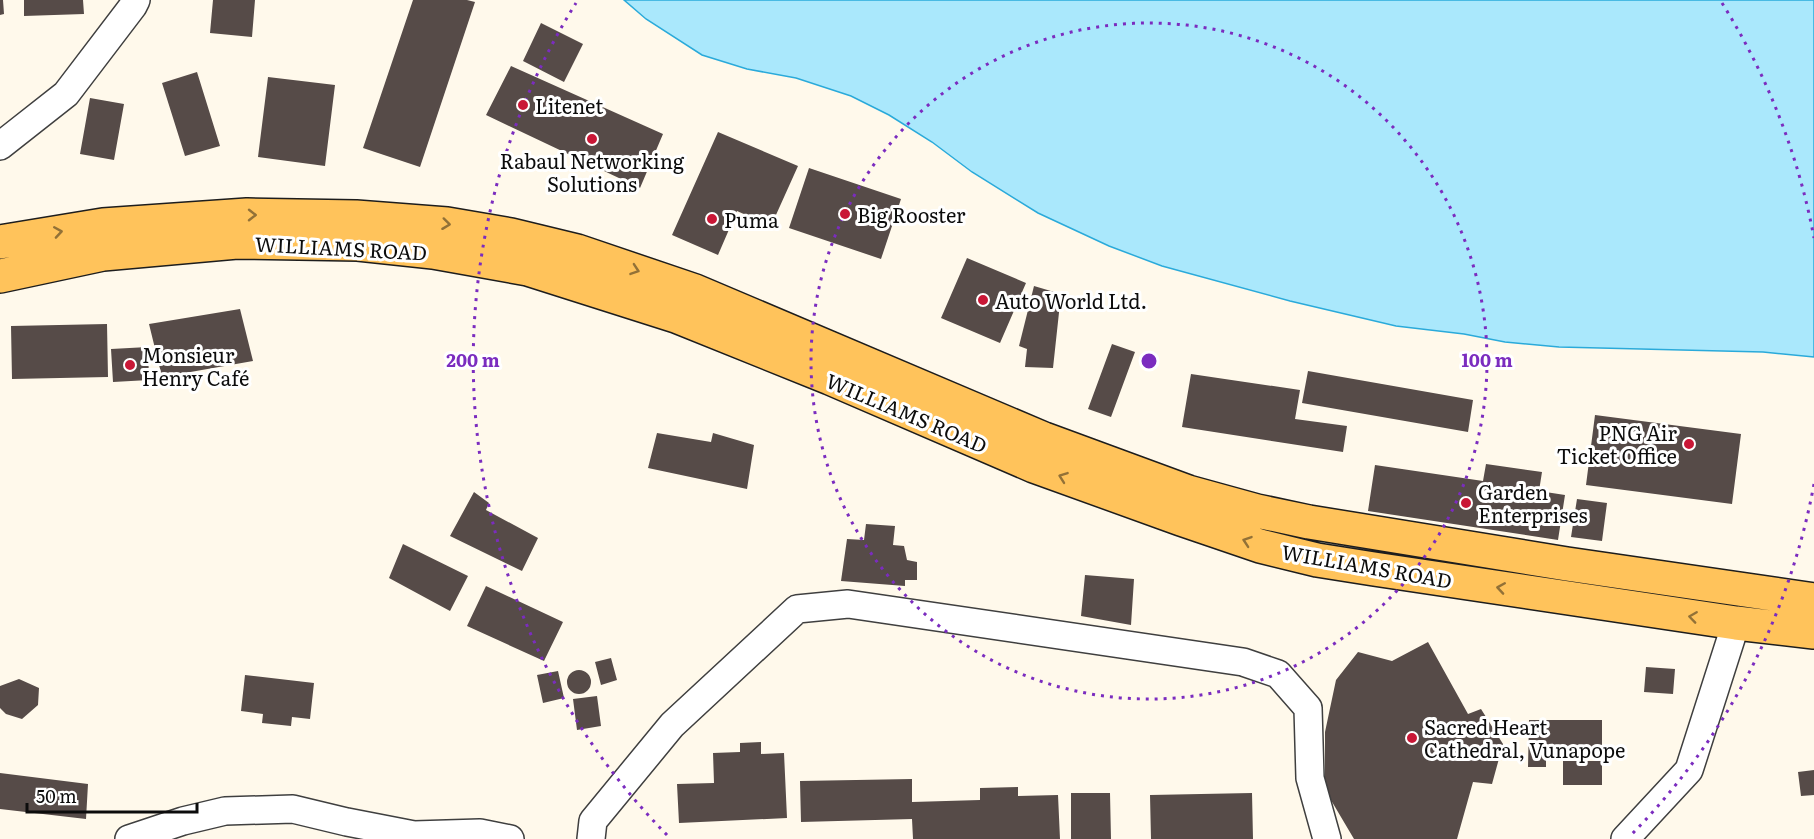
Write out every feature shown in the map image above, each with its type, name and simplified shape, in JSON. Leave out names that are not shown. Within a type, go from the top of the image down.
[{"type":"main road","name":"WILLIAMS ROAD","points":[[0,242],[103,225],[247,215],[357,217],[447,224],[512,235],[577,251],[695,291],[1044,439],[1188,492],[1309,522],[1567,564],[1814,600]]},
{"type":"main road","name":"WILLIAMS ROAD","points":[[0,276],[103,254],[237,242],[358,244],[434,252],[528,269],[676,316],[830,378],[1034,466],[1260,546],[1317,560],[1736,623],[1814,632]]},
{"type":"street","points":[[0,146],[66,94],[136,0]]},
{"type":"street","points":[[591,839],[593,821],[672,725],[789,617],[798,609],[848,604],[1243,662],[1278,674],[1308,708],[1310,778],[1327,839]]},
{"type":"street","points":[[1625,839],[1689,770],[1736,623]]},
{"type":"street","points":[[129,839],[183,820],[225,810],[293,809],[414,835],[480,833],[510,839]]},
{"type":"water","points":[[624,0],[1814,0],[1814,357],[1763,352],[1559,347],[1505,342],[1464,334],[1396,326],[1290,301],[1162,266],[1109,246],[1038,213],[972,172],[932,142],[889,115],[851,96],[796,78],[747,69],[702,55],[646,19]]},
{"type":"building","points":[[0,0],[3,0],[4,14],[0,15]]},
{"type":"building","points":[[24,0],[83,0],[84,14],[24,16]]},
{"type":"building","points":[[213,0],[255,0],[252,37],[210,33]]},
{"type":"building","points":[[413,0],[475,2],[420,167],[363,148]]},
{"type":"building","points":[[541,23],[583,44],[564,82],[523,61]]},
{"type":"building","points":[[511,66],[663,134],[640,188],[486,115]]},
{"type":"building","points":[[197,72],[220,146],[185,156],[162,83]]},
{"type":"building","points":[[268,77],[335,85],[325,166],[258,157]]},
{"type":"building","points":[[90,98],[124,104],[114,160],[80,154]]},
{"type":"building","points":[[718,132],[798,166],[771,226],[737,211],[718,255],[672,235]]},
{"type":"building","name":"Big Rooster","points":[[809,168],[901,199],[881,259],[789,228]]},
{"type":"building","name":"Auto World Ltd.","points":[[967,258],[1026,283],[1000,343],[941,318]]},
{"type":"building","points":[[1034,286],[1061,294],[1053,368],[1025,367],[1027,349],[1019,346]]},
{"type":"building","points":[[240,309],[253,361],[162,377],[149,324]]},
{"type":"building","points":[[107,324],[108,377],[12,379],[11,326]]},
{"type":"building","points":[[1112,344],[1135,352],[1111,417],[1088,409]]},
{"type":"building","name":"Monsieur Henry Café","points":[[148,347],[149,380],[113,382],[111,349]]},
{"type":"building","points":[[1308,371],[1473,400],[1468,432],[1302,403]]},
{"type":"building","points":[[1191,374],[1300,390],[1295,419],[1347,426],[1343,452],[1182,427]]},
{"type":"building","points":[[1595,415],[1741,434],[1732,504],[1586,485]]},
{"type":"building","points":[[657,433],[711,442],[713,433],[754,445],[747,489],[648,468]]},
{"type":"building","name":"Garden Enterprises","points":[[1486,464],[1542,472],[1539,491],[1565,495],[1558,540],[1368,511],[1375,465],[1483,481]]},
{"type":"building","points":[[474,492],[489,503],[486,510],[538,538],[522,571],[450,536]]},
{"type":"building","points":[[1577,499],[1607,503],[1602,541],[1571,537]]},
{"type":"building","points":[[866,524],[895,526],[893,545],[904,546],[907,560],[917,562],[917,580],[905,580],[905,586],[841,581],[847,539],[864,540]]},
{"type":"building","points":[[403,544],[468,576],[450,611],[389,578]]},
{"type":"building","points":[[1085,575],[1134,579],[1131,625],[1081,616]]},
{"type":"building","points":[[486,586],[563,622],[544,661],[467,626]]},
{"type":"building","name":"Sacred Heart Cathedral, Vunapope","points":[[1428,642],[1468,714],[1481,709],[1503,744],[1492,784],[1473,782],[1457,839],[1354,839],[1325,790],[1325,732],[1336,680],[1358,652],[1392,661]]},
{"type":"building","points":[[611,658],[617,680],[601,685],[595,662]]},
{"type":"building","points":[[1646,667],[1675,669],[1673,694],[1644,692]]},
{"type":"building","points":[[579,670],[587,674],[591,682],[587,690],[579,694],[571,690],[567,682],[571,674]]},
{"type":"building","points":[[558,671],[564,698],[543,703],[537,675]]},
{"type":"building","points":[[245,675],[314,683],[310,719],[292,717],[291,726],[262,723],[263,714],[241,711]]},
{"type":"building","points":[[19,679],[39,688],[38,705],[22,719],[6,714],[0,708],[0,686]]},
{"type":"building","points":[[597,696],[601,726],[577,730],[573,699]]},
{"type":"building","points":[[1529,720],[1602,720],[1602,748],[1546,748],[1546,767],[1528,767]]},
{"type":"building","points":[[761,742],[761,754],[784,753],[787,818],[679,823],[677,784],[714,783],[713,753],[740,752],[740,743]]},
{"type":"building","points":[[1563,761],[1602,761],[1602,785],[1563,785]]},
{"type":"building","points":[[1814,770],[1814,795],[1801,796],[1798,772]]},
{"type":"building","points":[[0,773],[88,784],[86,819],[0,809]]},
{"type":"building","points":[[912,779],[912,802],[980,800],[980,788],[1018,787],[1018,796],[1058,795],[1060,839],[913,839],[912,819],[801,822],[800,781]]},
{"type":"building","points":[[1071,793],[1110,793],[1111,839],[1071,839]]},
{"type":"building","points":[[1252,793],[1253,839],[1151,839],[1150,795]]},
{"type":"place","name":"Litenet","points":[[523,105]]},
{"type":"place","name":"Rabaul Networking Solutions","points":[[592,139]]},
{"type":"place","name":"Big Rooster","points":[[845,214]]},
{"type":"place","name":"Puma","points":[[712,219]]},
{"type":"place","name":"Auto World Ltd.","points":[[983,300]]},
{"type":"place","name":"Monsieur Henry Café","points":[[130,365]]},
{"type":"place","name":"PNG Air Ticket Office","points":[[1689,444]]},
{"type":"place","name":"Garden Enterprises","points":[[1466,503]]},
{"type":"place","name":"Sacred Heart Cathedral, Vunapope","points":[[1412,738]]}]
